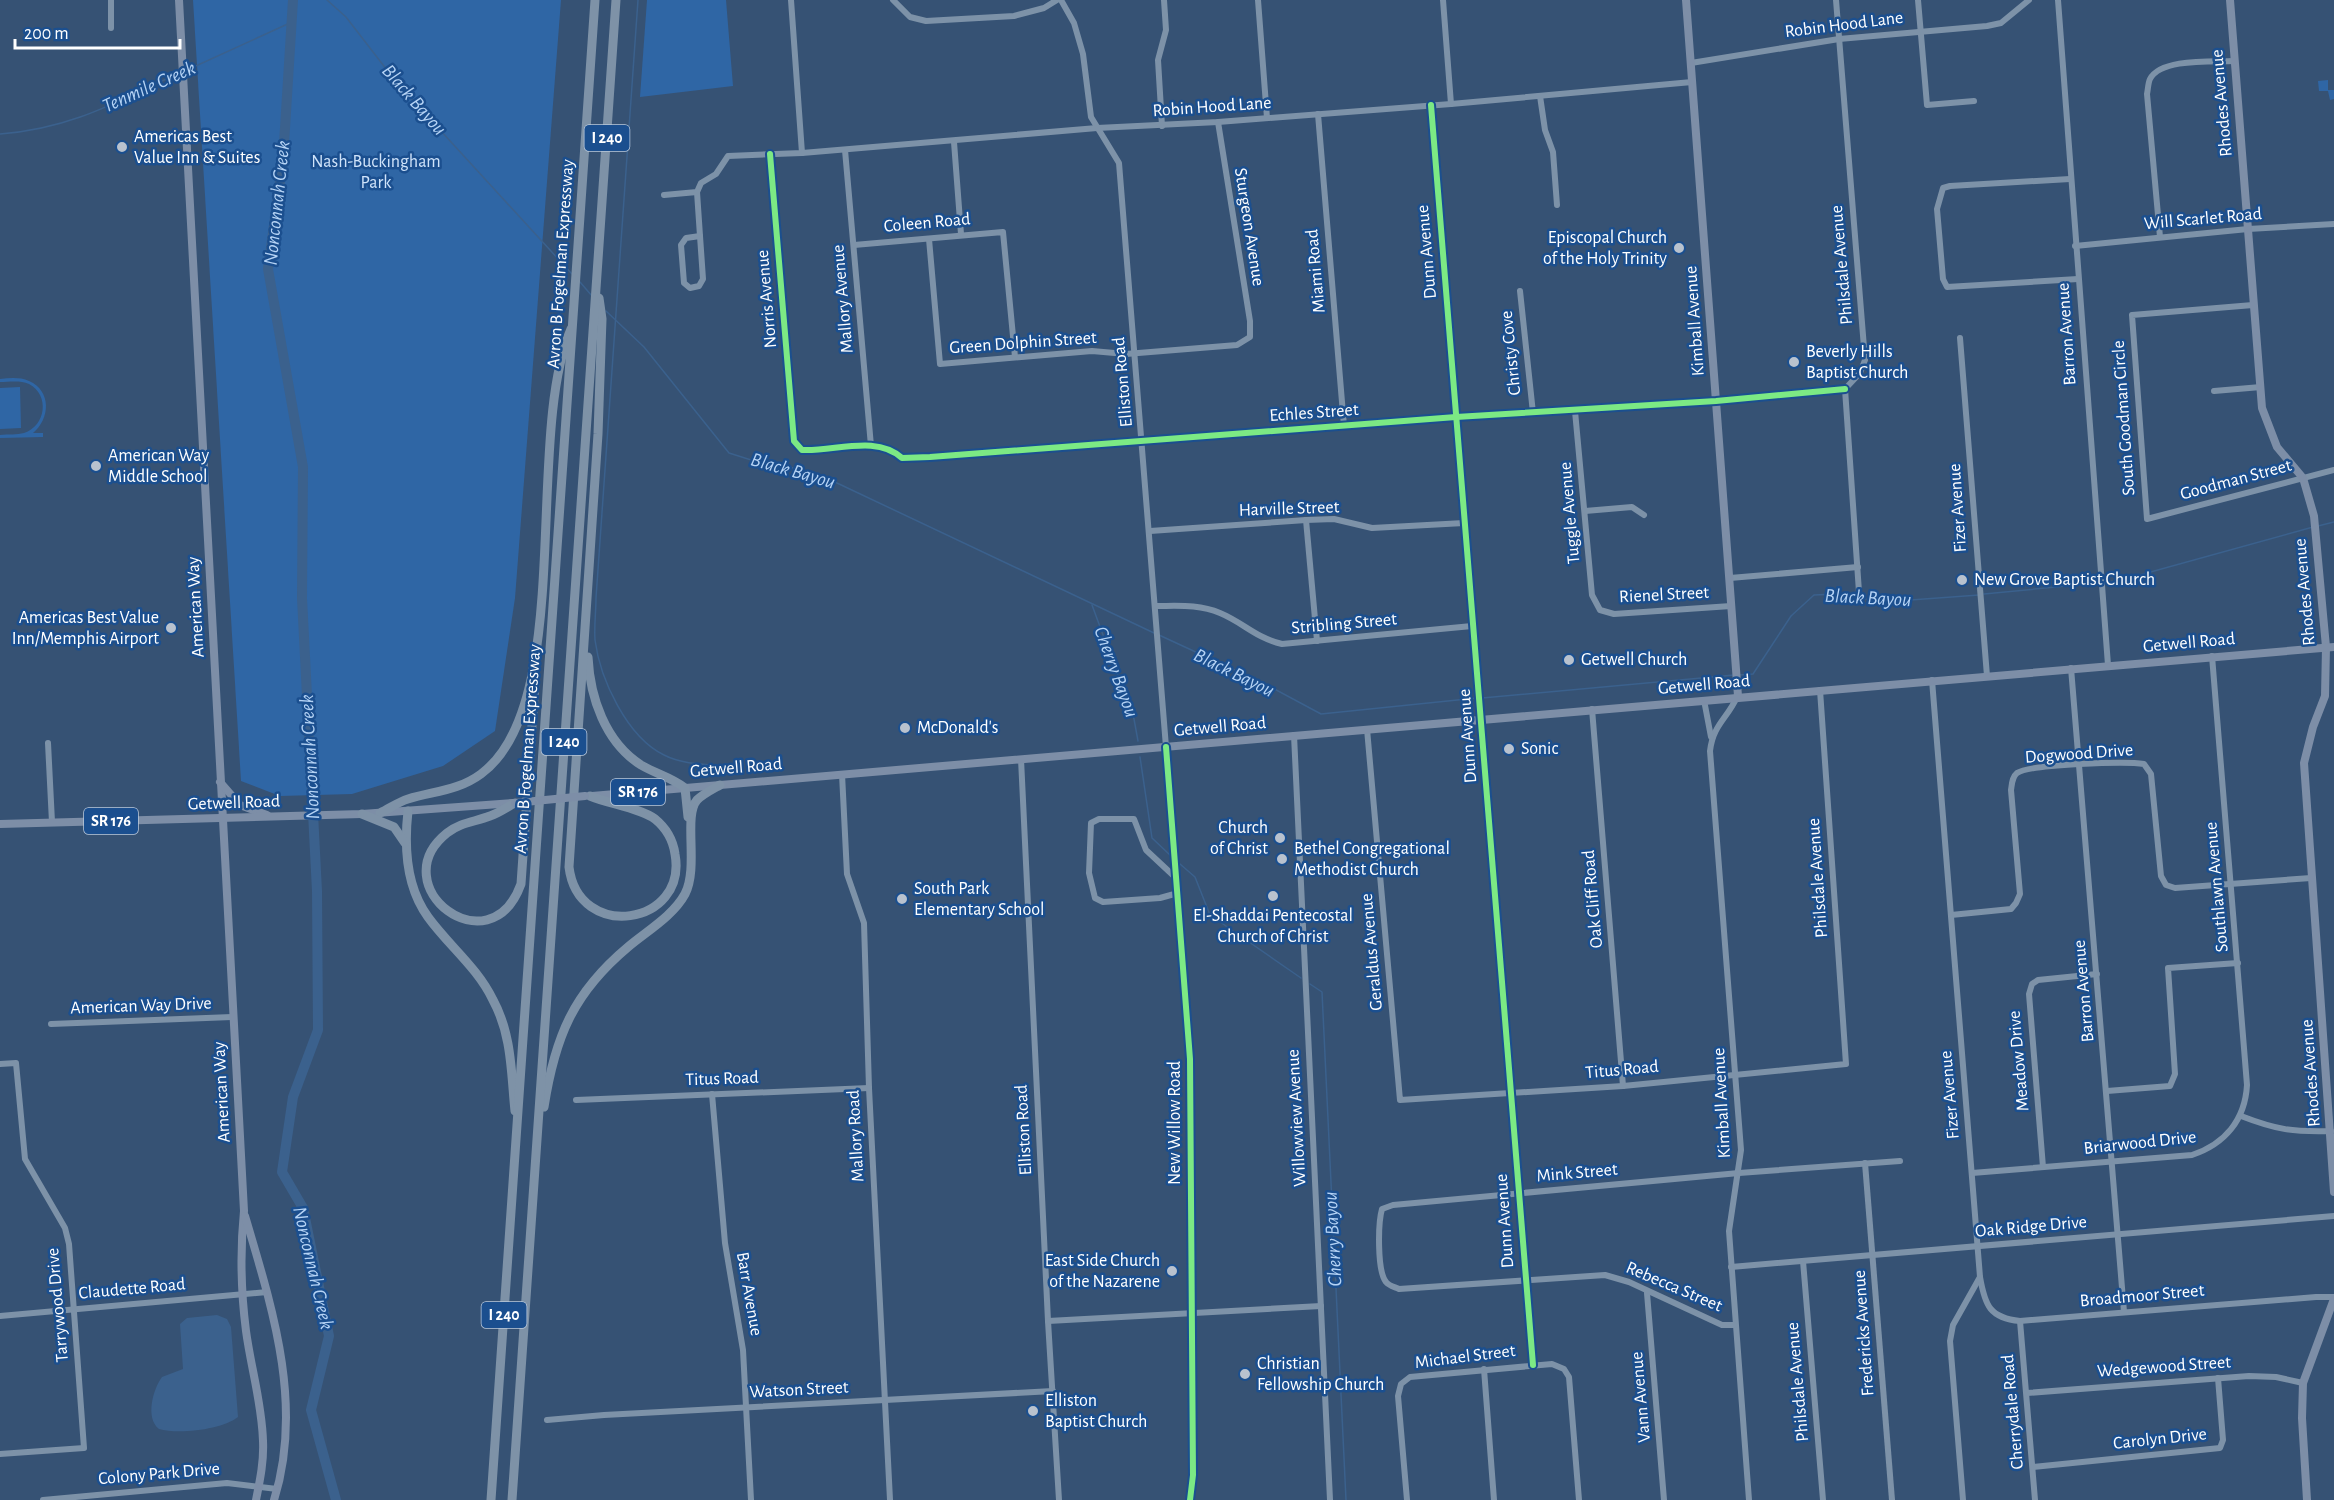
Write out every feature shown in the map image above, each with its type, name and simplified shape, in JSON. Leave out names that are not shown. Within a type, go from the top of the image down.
[{"type":"highway","name":"Avron B Fogelman Expressway","points":[[491,1500],[595,0]]},
{"type":"highway","name":"Avron B Fogelman Expressway","points":[[512,1500],[616,0]]},
{"type":"highway","points":[[587,796],[652,817],[671,840],[676,862],[673,882],[660,902],[643,913],[616,917],[594,909],[578,894],[569,873],[598,434],[601,337],[597,277]]},
{"type":"highway","points":[[515,803],[491,816],[454,828],[441,838],[430,854],[427,874],[431,892],[439,905],[455,917],[476,921],[498,915],[510,905],[521,884],[536,646],[558,385],[563,348],[574,318]]},
{"type":"highway","points":[[587,591],[588,668],[594,697],[606,728],[633,759],[650,770],[672,777],[686,788],[692,837]]},
{"type":"highway","points":[[380,813],[407,799],[462,786],[492,764],[507,745],[519,723],[527,699],[536,646]]},
{"type":"highway","points":[[536,1154],[552,1060],[568,1018],[594,979],[680,902],[691,878],[695,804],[720,785]]},
{"type":"highway","points":[[408,811],[406,847],[411,879],[423,909],[480,977],[502,1019],[511,1054],[517,1131]]},
{"type":"highway","points":[[362,814],[394,827],[401,834],[406,847]]},
{"type":"main road","name":"American Way","points":[[179,0],[244,1211],[241,1245],[246,1331],[263,1440],[256,1500]]},
{"type":"main road","name":"Kimball Avenue","points":[[1686,0],[1738,696]]},
{"type":"main road","name":"Rhodes Avenue","points":[[2230,0],[2262,408],[2268,429],[2277,447],[2302,478],[2309,495],[2330,647],[2325,696],[2313,728],[2304,763],[2334,1192]]},
{"type":"main road","name":"Getwell Road","points":[[0,824],[341,815],[515,803],[1738,696],[2330,647]]},
{"type":"main road","name":"New Willow Road","points":[[1166,747],[1190,1059],[1193,1475],[1190,1500]]},
{"type":"main road","points":[[220,782],[240,805],[272,817]]},
{"type":"main road","name":"American Way","points":[[244,1211],[278,1332],[283,1372],[285,1421],[283,1466],[274,1500]]},
{"type":"main road","points":[[2307,1500],[2302,1418],[2303,1383],[2334,1298]]},
{"type":"street","points":[[111,0],[111,28]]},
{"type":"street","points":[[791,0],[802,153]]},
{"type":"street","points":[[893,0],[910,17],[926,21],[1014,16],[1044,8],[1059,0]]},
{"type":"street","name":"Elliston Road","points":[[1059,0],[1074,23],[1083,54],[1088,106],[1097,128],[1113,150],[1119,163],[1160,647],[1166,747]]},
{"type":"street","points":[[1162,126],[1158,60],[1166,30],[1164,0]]},
{"type":"street","points":[[1258,0],[1267,118]]},
{"type":"street","points":[[1443,0],[1451,104]]},
{"type":"street","name":"Philsdale Avenue","points":[[1836,0],[1865,360],[1860,373],[1845,389]]},
{"type":"street","points":[[1918,0],[1927,105],[1974,101]]},
{"type":"street","name":"Robin Hood Lane","points":[[1691,63],[1839,39],[2001,23],[2029,0]]},
{"type":"street","name":"Barron Avenue","points":[[2058,0],[2108,665]]},
{"type":"street","points":[[2160,237],[2147,94],[2150,80],[2159,69],[2175,64],[2233,61]]},
{"type":"street","name":"Robin Hood Lane","points":[[697,192],[701,183],[720,170],[725,158],[735,156],[845,150],[1097,128],[1162,126],[1451,104],[1692,82]]},
{"type":"street","points":[[1540,96],[1545,130],[1553,152],[1557,205]]},
{"type":"street","name":"Dunn Avenue","points":[[1431,105],[1533,1365]]},
{"type":"street","name":"Miami Road","points":[[1318,114],[1344,426]]},
{"type":"street","name":"Sturgeon Avenue","points":[[1218,122],[1250,337]]},
{"type":"street","points":[[954,142],[961,234]]},
{"type":"street","name":"Mallory Avenue","points":[[845,150],[871,446]]},
{"type":"street","name":"Norris Avenue","points":[[770,154],[794,441]]},
{"type":"street","points":[[2070,180],[1943,188],[1937,209],[1943,279],[1947,287],[2078,279]]},
{"type":"street","points":[[664,195],[697,192],[704,279],[699,286],[690,288],[684,283],[681,245],[686,238],[700,236]]},
{"type":"street","name":"Will Scarlet Road","points":[[2075,246],[2248,229],[2334,224]]},
{"type":"street","name":"Coleen Road","points":[[854,244],[1003,232],[1015,357]]},
{"type":"street","name":"Green Dolphin Street","points":[[929,239],[940,364],[1092,351],[1135,354],[1237,345],[1250,337]]},
{"type":"street","name":"Christy Cove","points":[[1520,291],[1533,413]]},
{"type":"street","name":"South Goodman Circle","points":[[2146,519],[2132,315],[2253,304]]},
{"type":"street","name":"Fizer Avenue","points":[[1960,338],[1987,676]]},
{"type":"street","points":[[2214,391],[2261,387]]},
{"type":"street","points":[[1845,389],[1859,592]]},
{"type":"street","name":"Echles Street","points":[[794,441],[802,450],[871,446],[893,450],[902,458],[1456,417],[1716,401],[1845,389]]},
{"type":"street","name":"Tuggle Avenue","points":[[1575,411],[1592,595],[1600,610]]},
{"type":"street","name":"Goodman Street","points":[[2146,519],[2334,470]]},
{"type":"street","points":[[1585,511],[1632,507],[1644,515]]},
{"type":"street","name":"Harville Street","points":[[1150,531],[1334,519],[1372,528],[1464,523]]},
{"type":"street","points":[[1306,520],[1317,641]]},
{"type":"street","name":"Rienel Street","points":[[1730,578],[1858,567]]},
{"type":"street","name":"Stribling Street","points":[[1156,606],[1196,605],[1221,613],[1261,639],[1282,644],[1472,626]]},
{"type":"street","name":"Rienel Street","points":[[1600,610],[1614,614],[1731,606]]},
{"type":"street","name":"Southlawn Avenue","points":[[2212,656],[2247,1085],[2241,1116]]},
{"type":"street","name":"Barron Avenue","points":[[2072,668],[2114,1162],[2124,1312]]},
{"type":"street","name":"Fizer Avenue","points":[[1932,680],[1980,1277]]},
{"type":"street","name":"Philsdale Avenue","points":[[1820,690],[1846,1064]]},
{"type":"street","points":[[1712,739],[1738,696]]},
{"type":"street","name":"Kimball Avenue","points":[[1704,700],[1712,739],[1710,751],[1741,1150],[1729,1231],[1734,1325],[1749,1500]]},
{"type":"street","name":"Oak Cliff Road","points":[[1592,709],[1623,1086]]},
{"type":"street","name":"Geraldus Avenue","points":[[1367,729],[1400,1100]]},
{"type":"street","name":"Willowview Avenue","points":[[1294,735],[1330,1500]]},
{"type":"street","points":[[48,743],[52,822]]},
{"type":"street","name":"Elliston Road","points":[[1021,759],[1048,1321],[1059,1500]]},
{"type":"street","name":"Dogwood Drive","points":[[1951,915],[2011,909],[2016,903],[2020,894],[2011,790],[2013,779],[2018,773],[2080,765],[2144,764],[2151,774],[2161,876],[2166,885],[2175,888],[2312,878]]},
{"type":"street","name":"Mallory Road","points":[[842,774],[847,874],[864,924],[869,1088],[890,1500]]},
{"type":"street","points":[[1177,878],[1146,850],[1134,819],[1099,819],[1091,823],[1089,873],[1095,898],[1103,902],[1160,898],[1178,893]]},
{"type":"street","points":[[2107,1091],[2170,1086],[2175,1074],[2168,968],[2238,963]]},
{"type":"street","name":"Meadow Drive","points":[[2043,1167],[2029,994],[2032,984],[2038,980],[2097,974]]},
{"type":"street","name":"American Way Drive","points":[[51,1024],[232,1017]]},
{"type":"street","name":"Tarrywood Drive","points":[[0,1064],[16,1063],[25,1160],[65,1228],[74,1310],[84,1448],[0,1454]]},
{"type":"street","name":"Titus Road","points":[[1400,1100],[1510,1095],[1623,1086],[1846,1064]]},
{"type":"street","name":"Titus Road","points":[[576,1100],[869,1088]]},
{"type":"street","name":"Barr Avenue","points":[[712,1094],[724,1243],[742,1340],[751,1500]]},
{"type":"street","points":[[2241,1116],[2273,1129],[2295,1132],[2331,1131]]},
{"type":"street","name":"Briarwood Drive","points":[[1972,1173],[2192,1155],[2210,1149],[2226,1136],[2241,1116]]},
{"type":"street","points":[[1739,1173],[1900,1161]]},
{"type":"street","name":"Fredericks Avenue","points":[[1865,1163],[1892,1500]]},
{"type":"street","name":"Mink Street","points":[[1388,1284],[1383,1275],[1379,1232],[1382,1209],[1393,1205],[1739,1173]]},
{"type":"street","name":"Oak Ridge Drive","points":[[1731,1267],[2334,1216]]},
{"type":"street","name":"Philsdale Avenue","points":[[1803,1261],[1823,1500]]},
{"type":"street","name":"Rebecca Street","points":[[1388,1284],[1399,1289],[1605,1275],[1629,1282],[1647,1293],[1722,1325],[1734,1325]]},
{"type":"street","points":[[1963,1500],[1950,1341],[1953,1325],[1980,1277]]},
{"type":"street","name":"Broadmoor Street","points":[[1980,1277],[1983,1296],[1993,1313],[2004,1319],[2020,1321],[2316,1296],[2334,1298]]},
{"type":"street","name":"Claudette Road","points":[[0,1316],[267,1292]]},
{"type":"street","name":"Vann Avenue","points":[[1647,1293],[1664,1500]]},
{"type":"street","points":[[1048,1321],[1321,1306]]},
{"type":"street","name":"Cherrydale Road","points":[[2020,1321],[2035,1500]]},
{"type":"street","points":[[1533,1365],[1552,1364],[1564,1369],[1569,1377],[1580,1500]]},
{"type":"street","name":"Michael Street","points":[[1407,1500],[1398,1396],[1401,1384],[1410,1377],[1533,1365]]},
{"type":"street","points":[[1484,1369],[1494,1500]]},
{"type":"street","name":"Wedgewood Street","points":[[2027,1393],[2218,1378],[2276,1377],[2303,1383]]},
{"type":"street","name":"Carolyn Drive","points":[[2033,1467],[2220,1448],[2223,1440],[2218,1378]]},
{"type":"street","name":"Watson Street","points":[[547,1420],[1053,1391]]},
{"type":"street","name":"Colony Park Drive","points":[[43,1500],[227,1483],[277,1490]]},
{"type":"street","points":[[127,1492],[128,1500]]},
{"type":"green space","name":"Nash-Buckingham Park","points":[[193,0],[561,0],[515,598],[495,731],[443,766],[352,794],[280,796],[241,781]]},
{"type":"green space","points":[[647,0],[726,0],[733,86],[640,97]]},
{"type":"green space","points":[[2328,80],[2328,90],[2334,90],[2334,99],[2330,100],[2328,91],[2319,91],[2318,81]]},
{"type":"green space","points":[[0,379],[26,380],[42,391],[45,398],[45,413],[39,427],[33,433],[43,433],[43,437],[0,438],[0,435],[21,434],[31,429],[37,424],[43,410],[40,395],[36,389],[26,383],[0,382]]},
{"type":"green space","points":[[20,387],[21,428],[0,429],[0,388]]},
{"type":"shaded area","points":[[217,1315],[227,1319],[231,1327],[238,1417],[222,1425],[201,1430],[159,1429],[152,1418],[152,1403],[162,1377],[183,1369],[180,1324],[187,1318]]},
{"type":"waterway","name":"Nonconnah Creek","points":[[293,0],[283,160],[268,269],[303,467],[302,598],[317,891],[318,1030],[293,1097],[282,1172],[303,1208],[329,1336],[311,1410],[336,1500]]},
{"type":"waterway","name":"Black Bayou","points":[[327,0],[346,17],[397,83],[572,274]]},
{"type":"waterway","points":[[638,0],[596,598],[595,640],[609,689],[627,721],[638,735],[672,759],[737,767]]},
{"type":"waterway","name":"Tenmile Creek","points":[[187,70],[292,22]]},
{"type":"waterway","name":"Tenmile Creek","points":[[0,134],[25,131],[71,120],[114,104],[179,73]]},
{"type":"waterway","name":"Black Bayou","points":[[580,282],[592,296]]},
{"type":"waterway","name":"Black Bayou","points":[[606,311],[644,347],[729,453],[764,464],[787,466],[837,483],[1154,633]]},
{"type":"waterway","name":"Black Bayou","points":[[2318,526],[2334,522]]},
{"type":"waterway","name":"Black Bayou","points":[[2103,582],[2118,581],[2313,527]]},
{"type":"waterway","name":"Black Bayou","points":[[1984,594],[2098,583]]},
{"type":"waterway","name":"Black Bayou","points":[[1739,675],[1753,674],[1791,616],[1814,595],[1836,594],[1883,602],[1979,595]]},
{"type":"waterway","name":"Cherry Bayou","points":[[1092,605],[1134,719],[1138,741]]},
{"type":"waterway","name":"Black Bayou","points":[[1159,635],[1267,685],[1321,714],[1477,698]]},
{"type":"waterway","name":"Black Bayou","points":[[1482,698],[1734,675]]},
{"type":"waterway","name":"Cherry Bayou","points":[[1140,757],[1152,838],[1170,855]]},
{"type":"waterway","name":"Cherry Bayou","points":[[1180,864],[1195,877],[1210,915],[1301,978]]},
{"type":"waterway","name":"Cherry Bayou","points":[[1310,984],[1322,992],[1346,1500]]},
{"type":"cycle path","points":[[1431,105],[1533,1365]]},
{"type":"cycle path","points":[[770,154],[794,441],[802,450],[867,445],[892,451],[902,458],[930,457],[1456,417],[1716,401],[1845,389]]},
{"type":"cycle path","points":[[1166,747],[1190,1059],[1193,1475],[1190,1500]]},
{"type":"place","name":"Americas Best Value Inn & Suites","points":[[122,147]]},
{"type":"place","name":"Episcopal Church of the Holy Trinity","points":[[1679,248]]},
{"type":"place","name":"Beverly Hills Baptist Church","points":[[1794,362]]},
{"type":"place","name":"American Way Middle School","points":[[96,466]]},
{"type":"place","name":"New Grove Baptist Church","points":[[1962,580]]},
{"type":"place","name":"Americas Best Value Inn/Memphis Airport","points":[[171,628]]},
{"type":"place","name":"Getwell Church","points":[[1569,660]]},
{"type":"place","name":"McDonald's","points":[[905,728]]},
{"type":"place","name":"Sonic","points":[[1509,749]]},
{"type":"place","name":"Church of Christ","points":[[1280,838]]},
{"type":"place","name":"Bethel Congregational Methodist Church","points":[[1282,859]]},
{"type":"place","name":"El-Shaddai Pentecostal Church of Christ","points":[[1273,896]]},
{"type":"place","name":"South Park Elementary School","points":[[902,899]]},
{"type":"place","name":"East Side Church of the Nazarene","points":[[1172,1271]]},
{"type":"place","name":"Christian Fellowship Church","points":[[1245,1374]]},
{"type":"place","name":"Elliston Baptist Church","points":[[1033,1411]]}]
